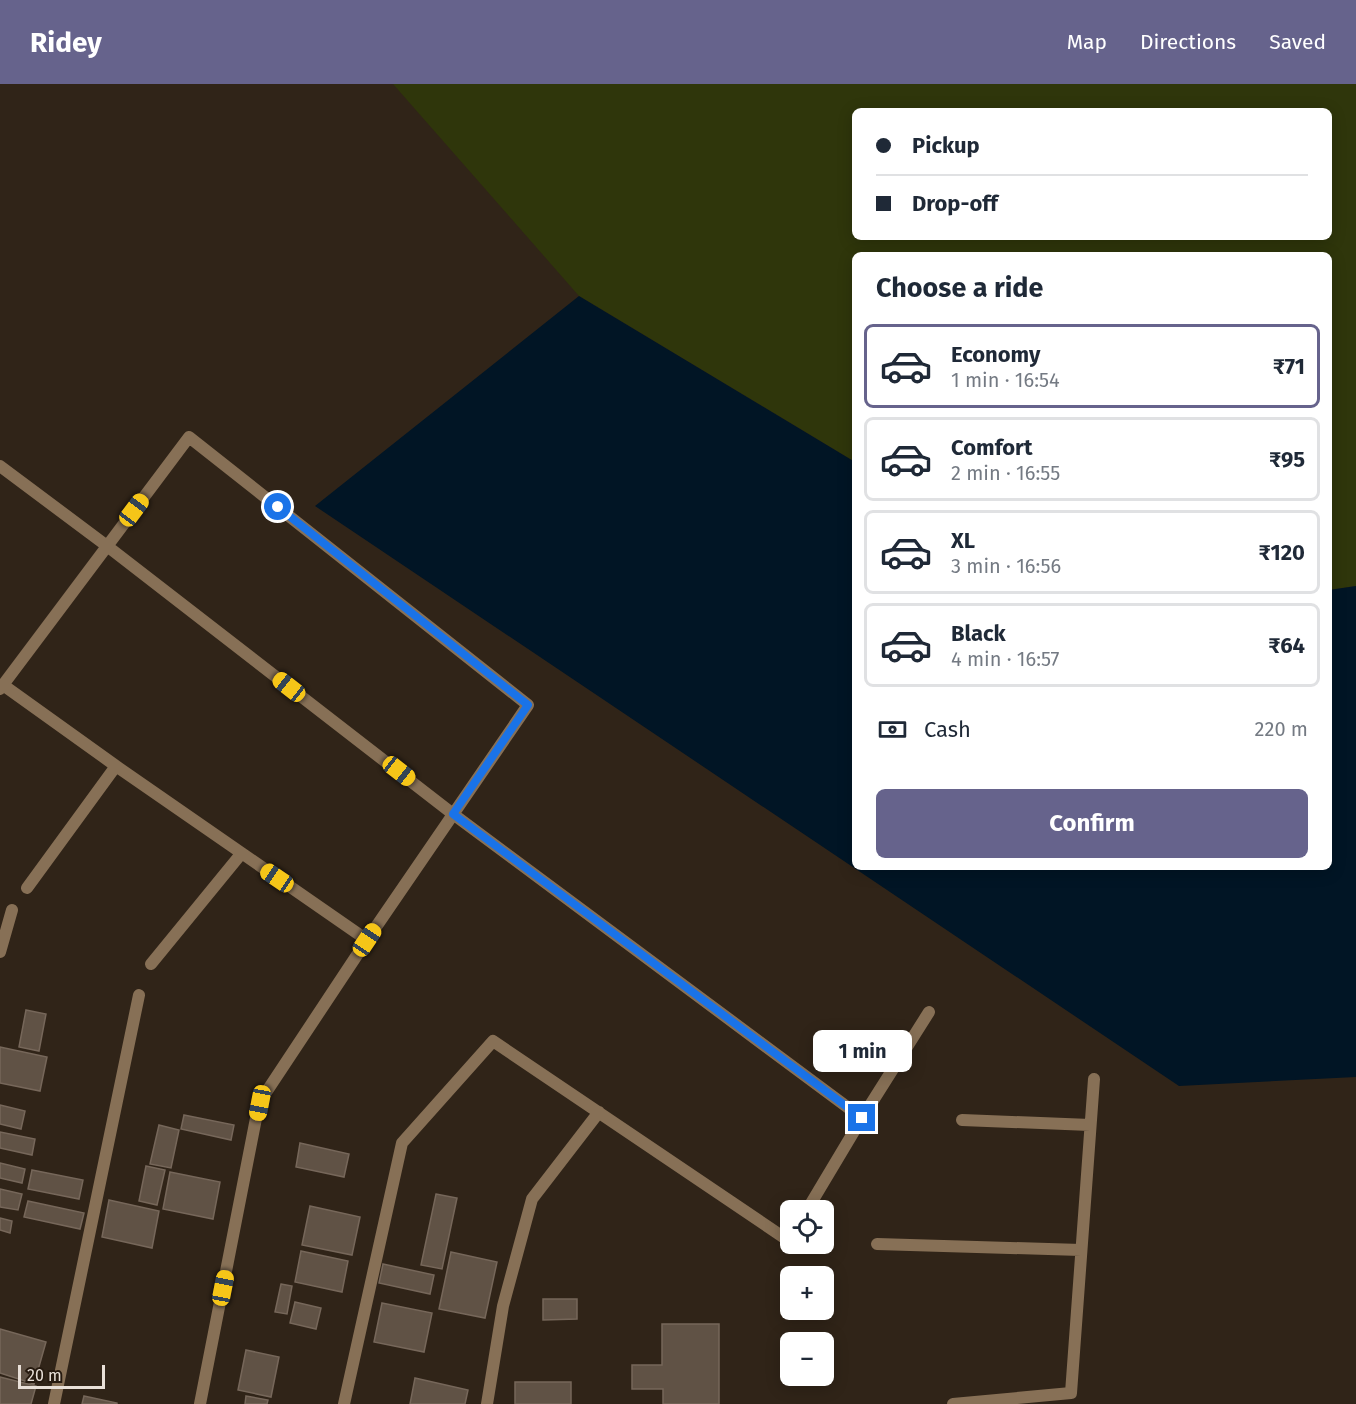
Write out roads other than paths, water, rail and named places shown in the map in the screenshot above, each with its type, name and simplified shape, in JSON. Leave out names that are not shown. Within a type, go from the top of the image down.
[{"type":"street","points":[[200,1404],[260,1103],[367,940],[528,705],[189,437],[1,687],[367,940]]},
{"type":"street","points":[[0,466],[453,814],[862,1118]]},
{"type":"street","points":[[27,888],[116,766]]},
{"type":"street","points":[[151,964],[241,854]]},
{"type":"street","points":[[0,952],[12,910]]},
{"type":"street","points":[[54,1404],[139,995]]},
{"type":"street","points":[[813,1200],[929,1012]]},
{"type":"street","points":[[344,1404],[402,1143],[494,1041],[780,1235]]},
{"type":"street","points":[[953,1404],[1071,1393],[1094,1078]]},
{"type":"street","points":[[487,1404],[503,1306],[532,1199],[598,1112]]},
{"type":"street","points":[[962,1120],[1090,1125]]},
{"type":"street","points":[[877,1244],[1081,1251]]},
{"type":"water","points":[[579,296],[852,460],[852,866],[315,506]]},
{"type":"water","points":[[1356,586],[1356,1077],[1179,1086],[857,870],[1332,870],[1332,590]]}]
